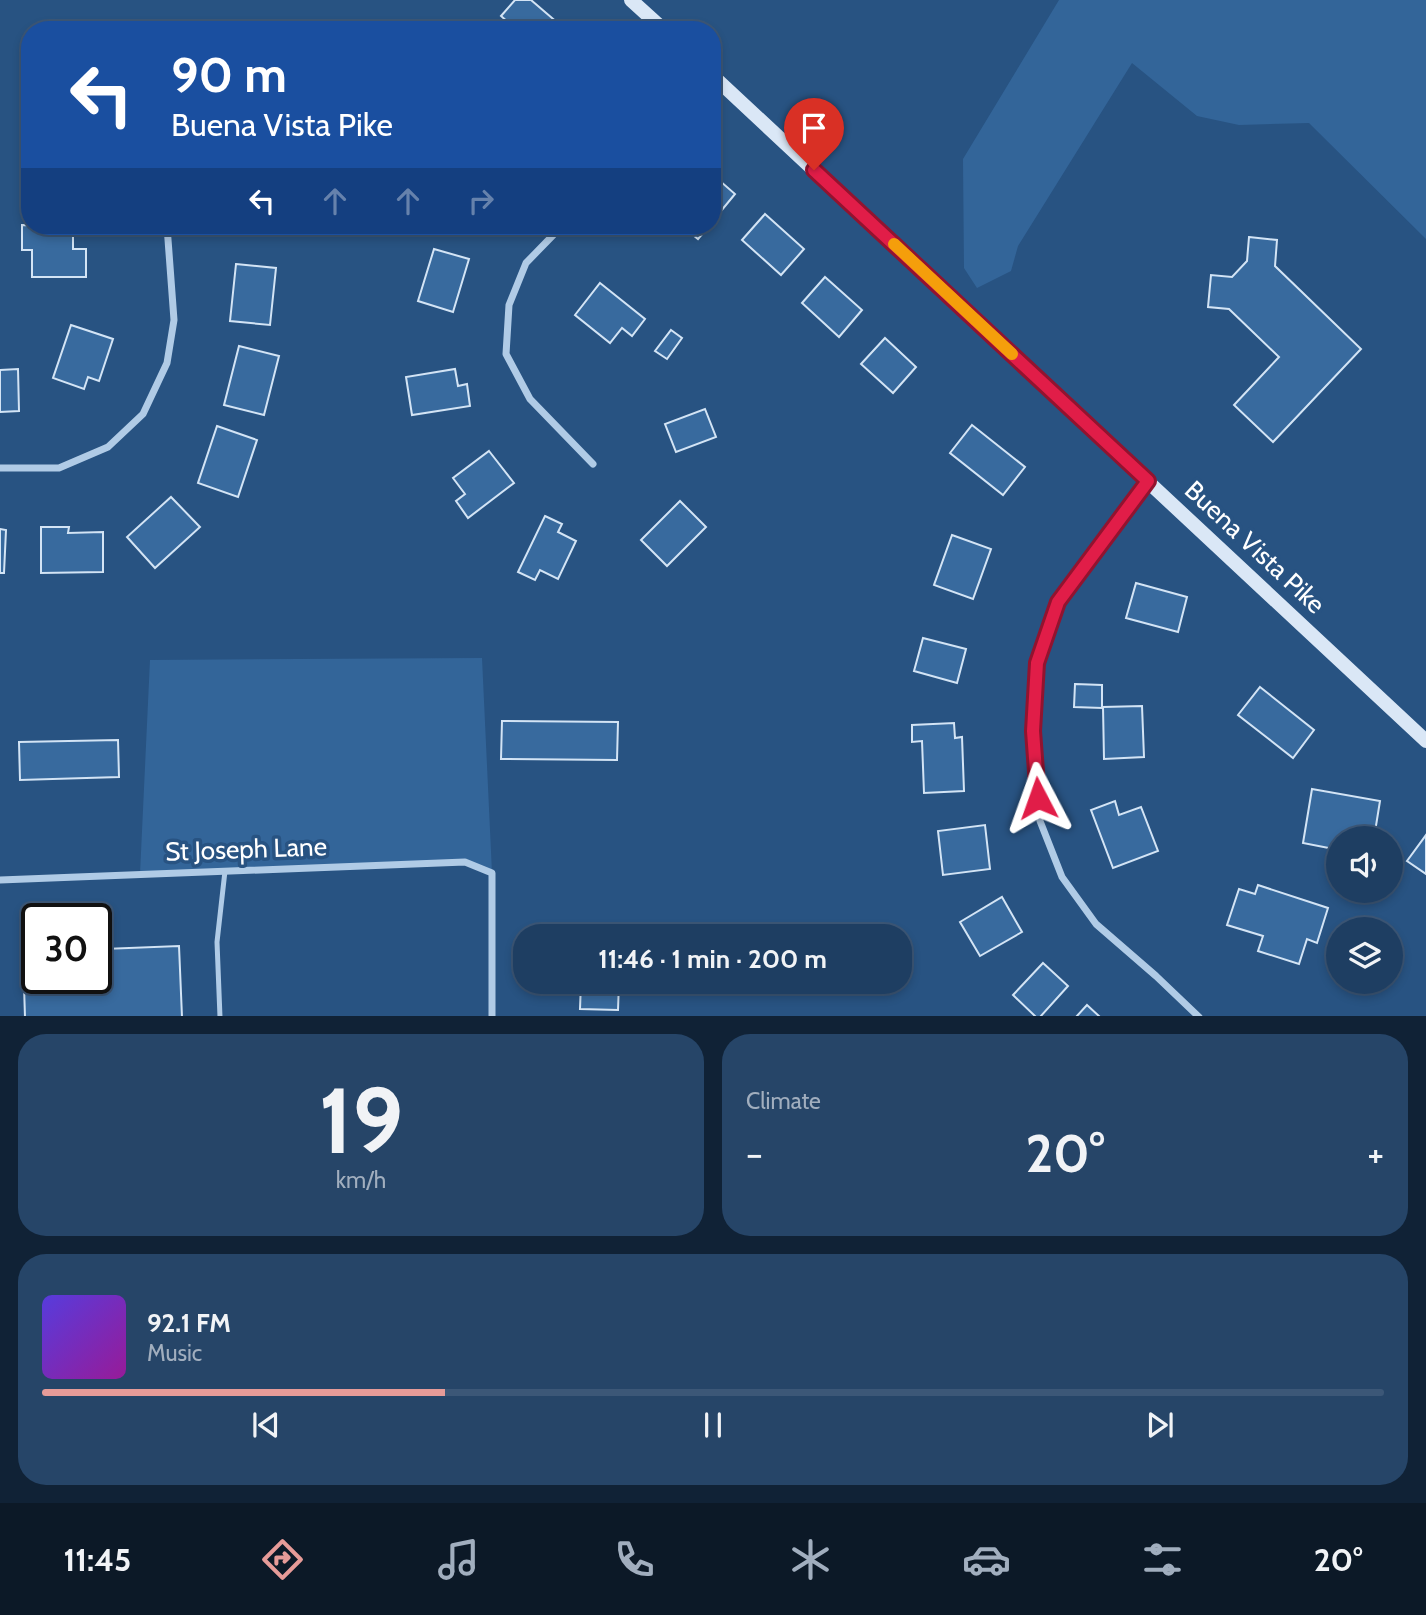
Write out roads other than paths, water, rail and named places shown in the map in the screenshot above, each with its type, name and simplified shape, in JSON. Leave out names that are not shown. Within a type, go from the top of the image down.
[{"type":"main road","points":[[631,0],[654,21]]},
{"type":"main road","name":"Buena Vista Pike","points":[[721,83],[1426,741]]},
{"type":"street","points":[[0,468],[59,468],[108,447],[143,414],[167,363],[174,320],[168,235]]},
{"type":"street","points":[[553,235],[526,262],[509,305],[506,354],[530,399],[593,464]]},
{"type":"street","points":[[1148,481],[1058,602],[1037,663],[1033,731],[1040,821],[1062,877],[1096,924],[1198,1016]]},
{"type":"street","name":"St Joseph Lane","points":[[0,880],[465,862],[492,873],[492,1016]]},
{"type":"lane","points":[[220,1016],[217,942],[225,871]]}]
